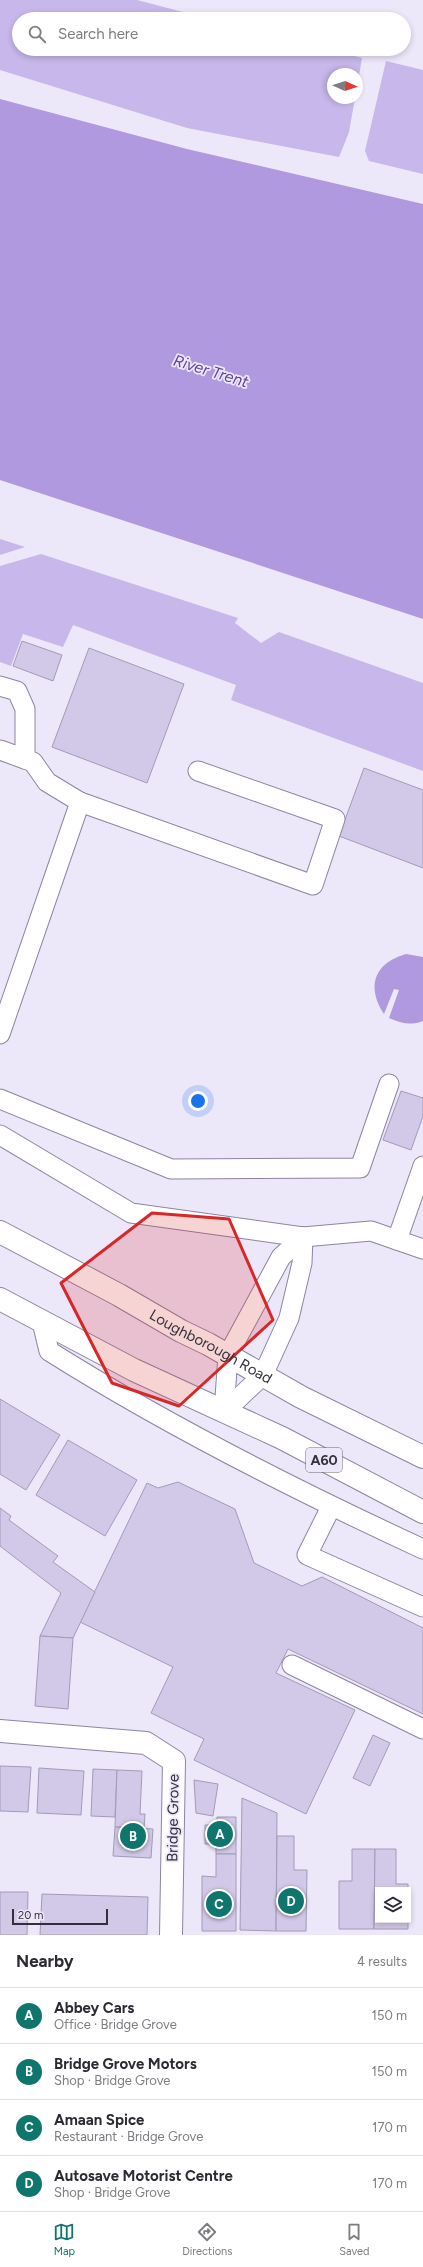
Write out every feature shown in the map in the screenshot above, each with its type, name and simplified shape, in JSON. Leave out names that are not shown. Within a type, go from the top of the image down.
[{"type":"main road","name":"Loughborough Road","points":[[0,1232],[228,1355],[301,1397],[423,1458]]},
{"type":"main road","name":"A60","points":[[0,1299],[134,1370],[282,1438],[423,1512]]},
{"type":"main road","points":[[0,1311],[34,1318]]},
{"type":"main road","name":"Bridge Grove","points":[[0,1730],[146,1743],[174,1761],[172,1935]]},
{"type":"lane","points":[[0,686],[17,691],[25,710],[24,759]]},
{"type":"lane","points":[[0,750],[33,762],[47,782],[80,802],[313,885],[335,819],[198,771]]},
{"type":"lane","points":[[0,1034],[80,802]]},
{"type":"lane","points":[[0,1099],[171,1169],[360,1168],[389,1084]]},
{"type":"lane","points":[[0,1136],[131,1213],[303,1237],[371,1231],[423,1249]]},
{"type":"lane","points":[[397,1240],[423,1166]]},
{"type":"lane","points":[[224,1412],[228,1355],[281,1257],[303,1237]]},
{"type":"lane","points":[[224,1412],[263,1375],[289,1318],[302,1263],[303,1237]]},
{"type":"lane","name":"A60","points":[[34,1318],[49,1351],[120,1396],[331,1507],[423,1549]]},
{"type":"lane","points":[[331,1507],[307,1555],[423,1607]]},
{"type":"lane","points":[[292,1665],[423,1729]]},
{"type":"highlighted area","points":[[152,1213],[229,1219],[273,1320],[179,1406],[112,1383],[61,1283]]},
{"type":"shaded area","points":[[0,0],[137,0],[183,12],[12,12],[12,56],[354,56],[362,58],[360,68],[327,68],[327,104],[354,104],[349,132],[339,157],[187,128],[0,70]]},
{"type":"shaded area","points":[[386,61],[423,70],[423,174],[369,161],[365,151]]},
{"type":"shaded area","points":[[0,539],[25,547],[0,555]]},
{"type":"shaded area","points":[[41,554],[238,618],[235,623],[261,643],[279,632],[423,683],[423,771],[231,700],[236,685],[73,625],[63,647],[23,634],[11,666],[0,662],[0,566]]},
{"type":"water","name":"River Trent","points":[[0,99],[187,149],[423,204],[423,619],[0,480]]},
{"type":"water","points":[[406,954],[423,957],[423,1021],[410,1024],[389,1018],[399,990],[394,989],[384,1014],[378,1004],[375,994],[376,977],[380,970],[395,958]]},
{"type":"building","points":[[22,641],[62,655],[53,681],[13,666]]},
{"type":"building","points":[[89,648],[184,684],[147,783],[52,747]]},
{"type":"building","points":[[364,768],[423,790],[423,868],[339,836]]},
{"type":"building","points":[[401,1091],[423,1098],[423,1116],[411,1150],[383,1140]]},
{"type":"building","points":[[0,1399],[60,1435],[26,1490],[0,1474]]},
{"type":"building","points":[[68,1440],[137,1480],[105,1536],[36,1495]]},
{"type":"building","points":[[178,1482],[235,1509],[254,1563],[302,1586],[322,1577],[423,1628],[423,1714],[288,1649],[276,1673],[355,1710],[306,1814],[194,1760],[204,1739],[151,1713],[173,1667],[80,1622],[147,1483],[158,1488]]},
{"type":"building","points":[[0,1508],[11,1516],[9,1520],[58,1556],[53,1562],[95,1592],[73,1638],[40,1636],[61,1593],[0,1546]]},
{"type":"building","points":[[40,1636],[73,1638],[68,1709],[35,1706]]},
{"type":"building","points":[[373,1735],[390,1743],[370,1786],[353,1778]]},
{"type":"building","points":[[0,1766],[31,1767],[28,1812],[0,1811]]},
{"type":"building","points":[[39,1768],[84,1771],[81,1815],[37,1813]]},
{"type":"building","points":[[93,1769],[117,1770],[115,1817],[91,1816]]},
{"type":"building","points":[[117,1770],[142,1771],[140,1814],[145,1814],[144,1828],[115,1827]]},
{"type":"building","points":[[194,1780],[218,1784],[213,1816],[196,1813]]},
{"type":"building","points":[[242,1798],[277,1813],[276,1931],[240,1930]]},
{"type":"building","points":[[217,1817],[236,1817],[236,1854],[216,1854],[216,1844],[205,1844],[205,1825],[217,1825]]},
{"type":"building","points":[[115,1827],[153,1829],[151,1858],[113,1856]]},
{"type":"building","points":[[277,1836],[294,1836],[294,1870],[307,1870],[306,1931],[276,1931]]},
{"type":"building","points":[[352,1849],[375,1849],[374,1929],[339,1929],[339,1881],[352,1881]]},
{"type":"building","points":[[375,1849],[396,1849],[396,1884],[408,1884],[408,1887],[375,1887],[375,1923],[408,1923],[408,1929],[374,1929]]},
{"type":"building","points":[[216,1854],[236,1854],[236,1931],[202,1931],[202,1876],[216,1877]]},
{"type":"building","points":[[0,1892],[28,1892],[27,1935],[0,1935]]},
{"type":"building","points":[[42,1894],[148,1897],[147,1935],[40,1935]]},
{"type":"place","name":"Abbey Cars","points":[[220,1834]]},
{"type":"place","name":"Bridge Grove Motors","points":[[133,1836]]},
{"type":"place","name":"Autosave Motorist Centre","points":[[291,1901]]},
{"type":"place","name":"Amaan Spice","points":[[219,1904]]}]
